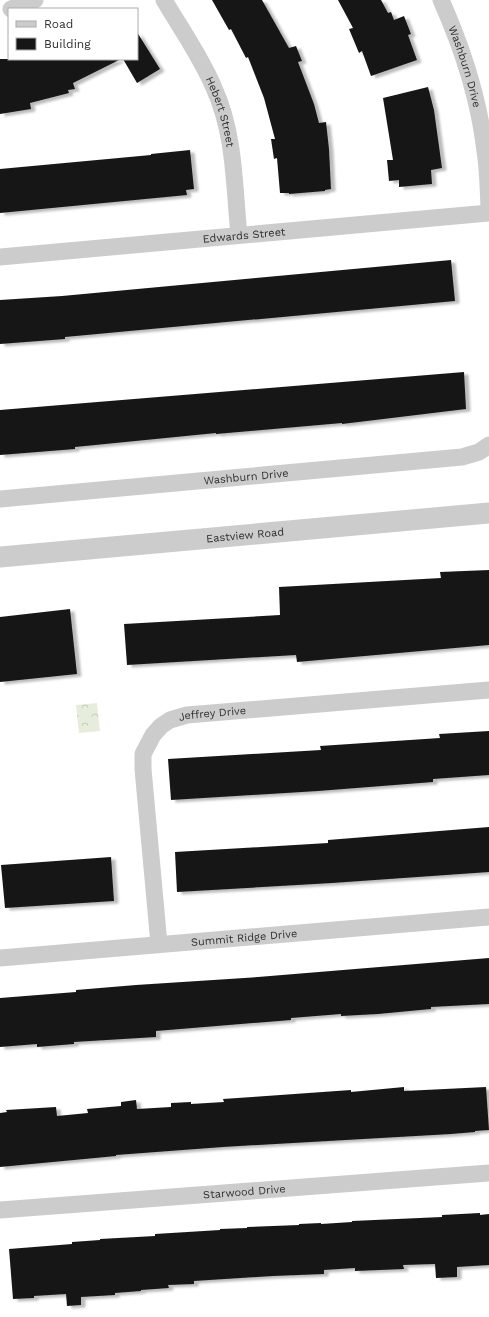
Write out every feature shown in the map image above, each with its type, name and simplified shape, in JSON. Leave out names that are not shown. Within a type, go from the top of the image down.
[{"type":"street","points":[[13,8],[35,0]]},
{"type":"street","name":"Hebert Street","points":[[164,0],[204,67],[215,88],[222,109],[232,156],[239,235]]},
{"type":"street","name":"Washburn Drive","points":[[442,0],[469,76],[478,114],[485,151],[489,206]]},
{"type":"street","name":"Edwards Street","points":[[0,257],[489,213]]},
{"type":"street","name":"Washburn Drive","points":[[0,499],[462,457],[479,452],[489,445]]},
{"type":"street","name":"Eastview Road","points":[[0,557],[489,513]]},
{"type":"street","name":"Jeffrey Drive","points":[[159,944],[143,754],[153,735],[161,726],[170,720],[187,716],[489,690]]},
{"type":"street","name":"Summit Ridge Drive","points":[[0,958],[489,917]]},
{"type":"street","name":"Starwood Drive","points":[[0,1210],[489,1173]]},
{"type":"green space","points":[[97,703],[100,731],[79,733],[76,705]]},
{"type":"building","points":[[212,0],[262,0],[289,48],[296,46],[302,61],[298,62],[314,104],[319,123],[326,122],[331,189],[325,191],[289,194],[280,193],[277,158],[274,159],[271,139],[275,139],[264,98],[248,57],[246,58],[231,29],[229,30]]},
{"type":"building","points":[[338,0],[381,0],[388,13],[391,12],[394,20],[404,16],[411,34],[408,35],[417,60],[371,76],[362,51],[359,53],[349,29],[353,28]]},
{"type":"building","points":[[138,34],[160,69],[137,83],[124,60],[138,60]]},
{"type":"building","points":[[0,59],[119,60],[73,83],[75,89],[68,90],[69,93],[30,103],[31,109],[0,114]]},
{"type":"building","points":[[428,87],[434,110],[442,168],[431,170],[432,184],[399,187],[399,180],[389,181],[387,160],[393,160],[383,98]]},
{"type":"building","points":[[190,150],[194,189],[186,190],[187,195],[0,213],[0,169]]},
{"type":"building","points":[[451,260],[455,301],[0,344],[0,300],[62,296]]},
{"type":"building","points":[[464,372],[466,409],[342,424],[216,433],[75,447],[75,449],[0,455],[0,410]]},
{"type":"building","points":[[489,570],[489,645],[297,662],[296,655],[127,665],[124,624],[280,615],[279,587],[441,578],[440,572]]},
{"type":"building","points":[[70,609],[77,674],[0,682],[0,617]]},
{"type":"building","points":[[489,731],[489,775],[433,779],[433,782],[171,800],[168,759],[321,750],[320,746],[440,738],[439,734]]},
{"type":"building","points":[[489,827],[489,872],[177,892],[175,852],[328,843],[328,840]]},
{"type":"building","points":[[111,857],[114,901],[5,908],[1,865]]},
{"type":"building","points":[[489,958],[489,1004],[431,1007],[431,1009],[378,1014],[341,1016],[341,1014],[291,1018],[291,1020],[156,1031],[156,1037],[74,1042],[74,1044],[37,1047],[37,1044],[0,1047],[0,998],[76,992],[76,990],[136,985],[258,977]]},
{"type":"building","points":[[404,1087],[404,1091],[486,1087],[489,1130],[451,1134],[223,1147],[116,1155],[0,1167],[0,1113],[7,1112],[6,1110],[56,1107],[57,1116],[88,1113],[87,1109],[121,1106],[121,1102],[136,1100],[137,1109],[171,1107],[171,1103],[191,1102],[191,1104],[224,1102],[223,1099],[351,1090],[351,1092]]},
{"type":"building","points":[[480,1213],[480,1215],[489,1214],[489,1265],[457,1267],[457,1277],[436,1278],[435,1264],[403,1265],[404,1269],[355,1271],[355,1268],[324,1270],[324,1274],[194,1281],[194,1284],[168,1285],[169,1288],[115,1293],[115,1295],[81,1297],[81,1305],[67,1306],[66,1294],[13,1299],[9,1249],[72,1244],[72,1242],[100,1239],[155,1236],[155,1234],[220,1229],[442,1217],[442,1215]]}]
